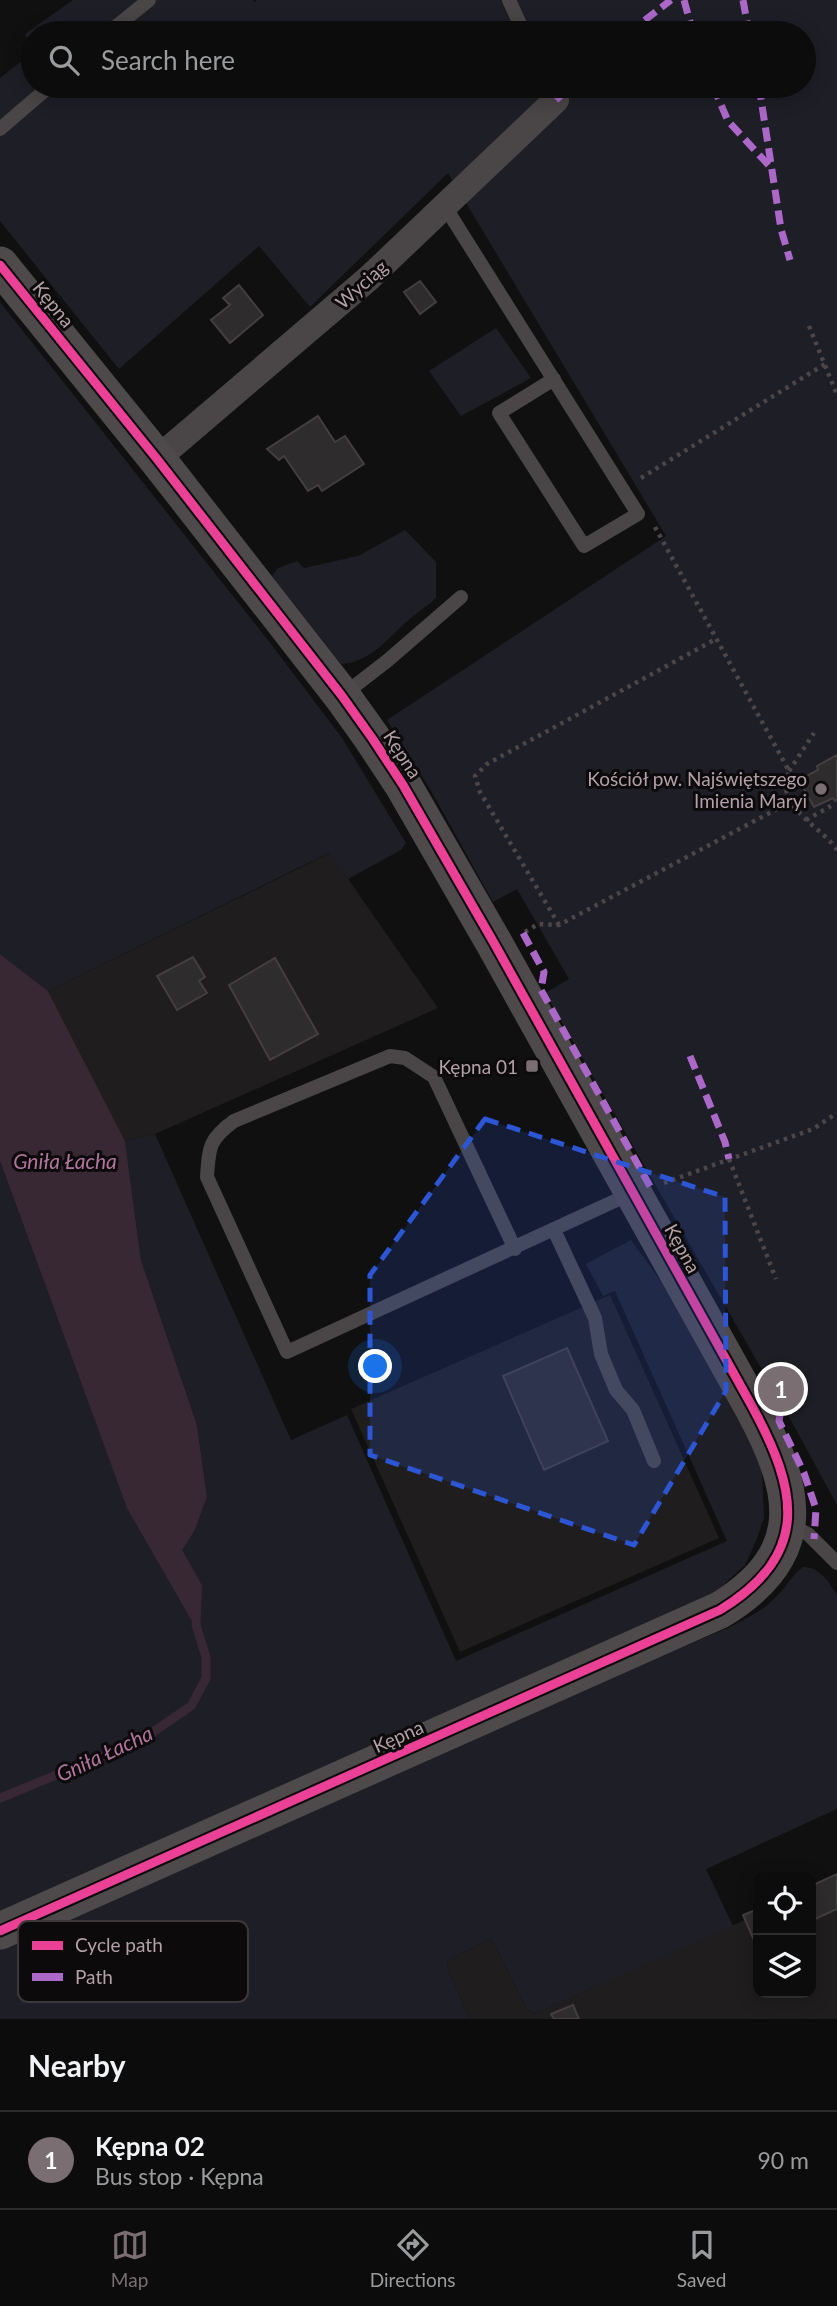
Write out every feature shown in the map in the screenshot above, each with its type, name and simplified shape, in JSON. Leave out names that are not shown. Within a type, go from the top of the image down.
[{"type":"street","name":"Wyciąg","points":[[157,459],[369,278],[548,98]]},
{"type":"street","name":"Kępna","points":[[0,265],[157,459],[342,696],[402,785],[644,1189],[771,1443],[785,1485],[788,1504],[787,1524],[776,1556],[755,1586],[730,1604],[697,1622],[23,1921]]},
{"type":"street","name":"Kępna","points":[[0,1931],[18,1923]]},
{"type":"lane","points":[[123,21],[149,0]]},
{"type":"lane","points":[[509,0],[519,21]]},
{"type":"lane","points":[[0,129],[36,98]]},
{"type":"lane","points":[[444,205],[554,379],[638,514],[584,546],[499,413],[554,379]]},
{"type":"lane","points":[[342,696],[461,597]]},
{"type":"lane","points":[[515,1249],[434,1077],[405,1058],[390,1056],[234,1121],[216,1134],[209,1154],[207,1177],[287,1352],[515,1249],[644,1189]]},
{"type":"lane","points":[[554,1230],[595,1318],[601,1354],[616,1390],[633,1410],[654,1461]]},
{"type":"lane","points":[[787,1524],[808,1534],[837,1563]]},
{"type":"path","points":[[809,326],[837,395]]},
{"type":"path","points":[[634,482],[825,365]]},
{"type":"path","points":[[638,514],[653,523],[789,771]]},
{"type":"path","points":[[559,925],[480,792],[475,776],[479,769],[487,764],[716,639]]},
{"type":"path","points":[[814,733],[789,771],[786,789],[800,815],[832,842],[837,850]]},
{"type":"path","points":[[538,924],[559,925],[792,801]]},
{"type":"path","points":[[806,820],[831,806]]},
{"type":"path","points":[[644,1189],[813,1129],[837,1113]]},
{"type":"path","points":[[729,1159],[776,1279]]},
{"type":"highlighted area","points":[[485,1119],[725,1197],[726,1391],[634,1545],[370,1455],[370,1275]]},
{"type":"shaded area","points":[[73,0],[837,0],[837,1505],[782,1404],[793,1398],[780,1376],[769,1382],[545,993],[569,979],[517,889],[493,902],[430,789],[387,720],[666,536],[448,173],[310,307],[259,246],[119,369],[0,221],[0,78],[21,61],[21,98],[816,98],[816,21],[43,21]]},
{"type":"shaded area","points":[[0,302],[271,644],[342,738],[406,843],[401,850],[348,879],[329,853],[48,991],[0,954]]},
{"type":"shaded area","points":[[496,328],[531,378],[461,416],[429,371]]},
{"type":"shaded area","points":[[405,530],[436,562],[436,598],[368,655],[351,663],[341,664],[272,576],[278,568],[297,561],[304,568],[358,556]]},
{"type":"shaded area","points":[[330,853],[438,1008],[155,1134],[125,1141],[48,991]]},
{"type":"shaded area","points":[[155,1134],[291,1440],[347,1415],[456,1661],[727,1541],[615,1291],[603,1296],[586,1264],[631,1240],[663,1284],[752,1442],[762,1472],[764,1518],[745,1565],[708,1599],[0,1912],[0,1161],[127,1507],[156,1554],[202,1585],[181,1550],[195,1530],[207,1497],[197,1425],[141,1260],[125,1141]]},
{"type":"shaded area","points":[[610,1295],[719,1538],[460,1652],[351,1409]]},
{"type":"shaded area","points":[[803,1567],[819,1572],[837,1595],[837,1809],[706,1869],[733,1926],[534,2014],[526,2008],[491,1938],[448,1961],[447,1967],[470,2019],[0,2019],[0,1949],[18,1941],[18,2002],[248,2002],[248,1921],[62,1921],[495,1727],[730,1627],[767,1605]]},
{"type":"shaded area","points":[[837,1874],[837,2019],[470,2019],[447,1967],[448,1961],[491,1938],[526,2008],[534,2014],[745,1920],[743,1915],[753,1911],[753,1998],[816,1998],[816,1884]]},
{"type":"water","name":"Gniła Łacha","points":[[0,954],[48,991],[125,1141],[141,1260],[197,1425],[207,1497],[195,1530],[182,1550],[202,1585],[200,1635],[127,1508],[0,1161]]},
{"type":"building","points":[[420,281],[436,302],[420,314],[404,292]]},
{"type":"building","points":[[239,285],[263,315],[230,343],[211,320],[230,305],[223,298]]},
{"type":"building","points":[[318,416],[335,442],[345,436],[364,464],[322,491],[318,485],[308,491],[284,456],[279,460],[267,449]]},
{"type":"building","name":"Kościół pw. Najświętszego Imienia Maryi","points":[[837,755],[837,799],[835,801],[833,798],[814,807],[799,780]]},
{"type":"building","points":[[193,957],[205,977],[199,981],[207,993],[177,1010],[157,976]]},
{"type":"building","points":[[275,958],[318,1034],[270,1060],[229,985]]},
{"type":"building","points":[[567,1348],[608,1441],[544,1470],[503,1376]]},
{"type":"building","points":[[837,1874],[837,1909],[816,1919],[816,1884]]},
{"type":"building","points":[[753,1911],[753,1938],[743,1915]]},
{"type":"building","points":[[573,2005],[579,2019],[554,2019],[551,2014]]},
{"type":"waterway","name":"Gniła Łacha","points":[[0,1798],[140,1741],[191,1706],[206,1678],[206,1657],[196,1625]]},
{"type":"marked path","points":[[644,21],[671,0]]},
{"type":"marked path","points":[[684,0],[690,21]]},
{"type":"marked path","points":[[743,0],[747,21]]},
{"type":"marked path","points":[[718,98],[728,121],[773,170]]},
{"type":"marked path","points":[[761,98],[781,229],[790,260]]},
{"type":"marked path","points":[[523,933],[544,972],[541,990],[651,1188]]},
{"type":"marked path","points":[[690,1056],[725,1142],[729,1159]]},
{"type":"marked path","points":[[780,1415],[779,1421],[804,1473],[816,1509],[814,1539]]},
{"type":"cycle path","points":[[0,265],[157,459],[342,696],[403,785],[753,1408],[779,1466],[786,1493],[788,1519],[782,1543],[770,1566],[750,1589],[720,1610],[22,1921]]},
{"type":"cycle path","points":[[0,1931],[18,1923]]},
{"type":"place","name":"Kościół pw. Najświętszego Imienia Maryi","points":[[821,789]]},
{"type":"place","name":"Kępna 01","points":[[532,1066]]},
{"type":"place","name":"Kępna 02","points":[[781,1389]]}]
